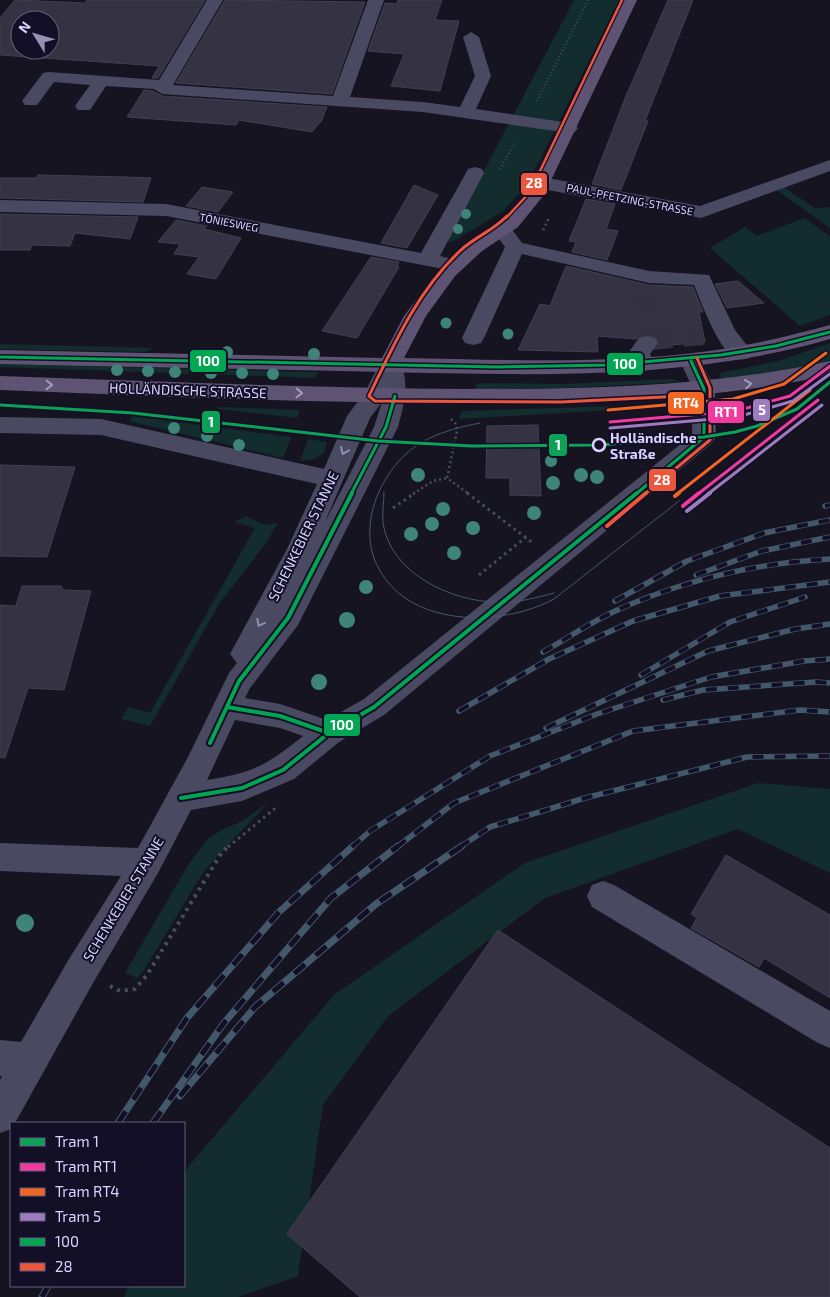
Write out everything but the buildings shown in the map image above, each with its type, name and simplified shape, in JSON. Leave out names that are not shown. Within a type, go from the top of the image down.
[{"type":"main road","points":[[390,364],[420,307],[454,265],[475,246],[502,230],[520,213],[542,183],[629,0]]},
{"type":"main road","name":"HOLLÄNDISCHE STRASSE","points":[[0,357],[495,367],[645,353],[691,361],[792,343],[830,332]]},
{"type":"main road","name":"HOLLÄNDISCHE STRASSE","points":[[0,383],[385,396],[562,396],[704,389],[791,378],[830,368]]},
{"type":"street","points":[[216,0],[162,90],[424,107],[569,128]]},
{"type":"street","points":[[340,101],[376,0]]},
{"type":"street","points":[[465,114],[483,76],[471,37]]},
{"type":"street","points":[[31,101],[49,77],[164,84]]},
{"type":"street","points":[[84,106],[101,80]]},
{"type":"street","name":"PAUL-PFETZING-STRASSE","points":[[542,183],[701,212],[830,165]]},
{"type":"street","points":[[428,259],[475,174]]},
{"type":"street","name":"TÖNIESWEG","points":[[0,206],[166,210],[454,265]]},
{"type":"street","points":[[502,230],[515,247],[641,284],[702,279],[725,332],[742,353]]},
{"type":"street","points":[[473,338],[515,247]]},
{"type":"street","points":[[703,334],[725,332]]},
{"type":"street","points":[[180,798],[242,788],[283,770],[329,733],[374,707],[694,447],[704,437],[704,389],[691,361]]},
{"type":"street","points":[[385,396],[390,364]]},
{"type":"street","name":"SCHENKEBIER STANNE","points":[[239,681],[244,654],[300,549],[359,416],[385,396]]},
{"type":"street","name":"SCHENKEBIER STANNE","points":[[0,1115],[15,1060],[81,971],[147,863],[180,798],[199,766],[239,681],[288,618],[386,427],[385,396]]},
{"type":"street","points":[[0,425],[101,427],[332,479]]},
{"type":"street","points":[[227,707],[280,716],[329,733]]},
{"type":"street","points":[[0,857],[147,863]]},
{"type":"street","points":[[602,896],[830,1032]]},
{"type":"path","points":[[497,174],[526,123],[588,0]]},
{"type":"path","points":[[447,415],[456,424],[457,431],[447,478]]},
{"type":"path","points":[[393,508],[433,481],[447,478],[556,559]]},
{"type":"path","points":[[479,575],[526,537]]},
{"type":"path","points":[[81,971],[120,991],[135,989],[147,975],[222,852],[282,802]]},
{"type":"green space","points":[[574,0],[619,0],[539,162],[522,191],[502,212],[452,242],[447,241]]},
{"type":"green space","points":[[782,186],[815,208],[830,207],[830,228],[775,189]]},
{"type":"green space","points":[[804,218],[830,236],[830,315],[800,326],[710,248],[745,227],[757,236]]},
{"type":"green space","points":[[830,343],[830,362],[724,379],[719,376],[720,373],[778,361]]},
{"type":"green space","points":[[0,344],[153,348],[145,352],[0,349]]},
{"type":"green space","points":[[0,364],[318,372],[315,378],[0,367]]},
{"type":"green space","points":[[671,379],[683,382],[563,388],[475,389],[478,383],[563,384]]},
{"type":"green space","points":[[678,404],[682,406],[459,419],[462,411]]},
{"type":"green space","points":[[217,407],[300,410],[297,418],[218,409]]},
{"type":"green space","points":[[132,416],[291,437],[283,458],[129,421]]},
{"type":"green space","points":[[308,439],[327,442],[324,453],[314,459],[300,461]]},
{"type":"green space","points":[[246,516],[264,525],[278,523],[266,543],[219,604],[150,726],[121,719],[128,707],[150,713],[255,528],[235,522]]},
{"type":"green space","points":[[758,783],[830,789],[830,873],[738,829],[545,898],[388,1016],[323,1105],[298,1276],[238,1297],[124,1297],[129,1287],[185,1287],[185,1174],[188,1167],[335,994],[525,863]]},
{"type":"green space","points":[[269,802],[201,876],[144,970],[137,978],[125,973],[190,862],[209,838],[225,828],[241,822]]},
{"type":"tunnel","points":[[643,292],[650,339]]},
{"type":"tunnel","points":[[650,339],[703,334]]},
{"type":"tunnel","points":[[647,343],[650,339]]},
{"type":"tram line","name":"RT4","points":[[608,410],[733,399],[784,384],[826,353]]},
{"type":"tram line","name":"RT1","points":[[610,422],[736,411],[790,396],[830,366]]},
{"type":"tram line","name":"5","points":[[610,428],[737,417],[793,401],[830,374]]},
{"type":"tram line","name":"1","points":[[0,405],[133,413],[378,441],[472,446],[599,445],[704,437],[735,432],[757,426],[797,409],[830,382]]},
{"type":"tram line","name":"RT4","points":[[675,496],[810,390]]},
{"type":"tram line","name":"RT1","points":[[683,506],[818,400]]},
{"type":"tram line","name":"5","points":[[687,511],[822,405]]},
{"type":"tram line","points":[[480,423],[436,435],[408,452],[396,464],[386,479],[372,512],[370,529],[371,547],[376,563],[390,584],[408,600],[431,611],[456,616],[482,617],[507,615],[554,599],[679,501]]},
{"type":"tram line","points":[[384,492],[383,523],[388,541],[397,556],[410,570],[426,581],[461,597],[479,601],[512,602],[554,593]]},
{"type":"railway","points":[[825,506],[830,505]]},
{"type":"railway","points":[[615,601],[687,561],[764,533],[830,520]]},
{"type":"railway","points":[[696,575],[762,551],[830,537]]},
{"type":"railway","points":[[543,652],[613,612],[665,591],[746,569],[830,559]]},
{"type":"railway","points":[[459,711],[549,659],[633,621],[720,596],[830,582]]},
{"type":"railway","points":[[641,675],[730,622],[805,597]]},
{"type":"railway","points":[[546,728],[708,651],[795,629],[830,624]]},
{"type":"railway","points":[[352,847],[370,831],[490,756],[597,714],[711,677],[804,661],[830,659]]},
{"type":"railway","points":[[663,700],[703,690],[816,682],[830,683]]},
{"type":"railway","points":[[397,847],[454,803],[633,731],[800,710],[830,712]]},
{"type":"railway","points":[[460,847],[490,827],[585,798],[747,757],[830,756]]},
{"type":"railway","points":[[119,1122],[187,1018],[279,912],[353,846]]},
{"type":"railway","points":[[154,1122],[224,1023],[331,898],[398,846]]},
{"type":"railway","points":[[180,1096],[255,1007],[376,904],[462,846]]},
{"type":"railway","points":[[42,1297],[47,1287]]},
{"type":"transit line","name":"28","points":[[622,0],[530,192],[504,220],[462,249],[436,276],[404,324],[369,396],[375,401],[561,402],[704,395]]},
{"type":"transit line","name":"100","points":[[0,357],[553,367],[665,362],[721,355],[776,346],[830,332]]},
{"type":"transit line","name":"28","points":[[607,526],[710,440],[710,388],[697,358]]},
{"type":"transit line","name":"100","points":[[181,798],[242,788],[283,770],[329,733],[374,707],[694,447],[704,437],[704,389],[691,361]]},
{"type":"transit line","name":"100","points":[[210,743],[239,681],[288,618],[386,427],[395,396]]},
{"type":"transit line","name":"100","points":[[227,707],[280,716],[329,733],[361,715]]},
{"type":"place","name":"Holländische Straße","points":[[599,445]]}]
